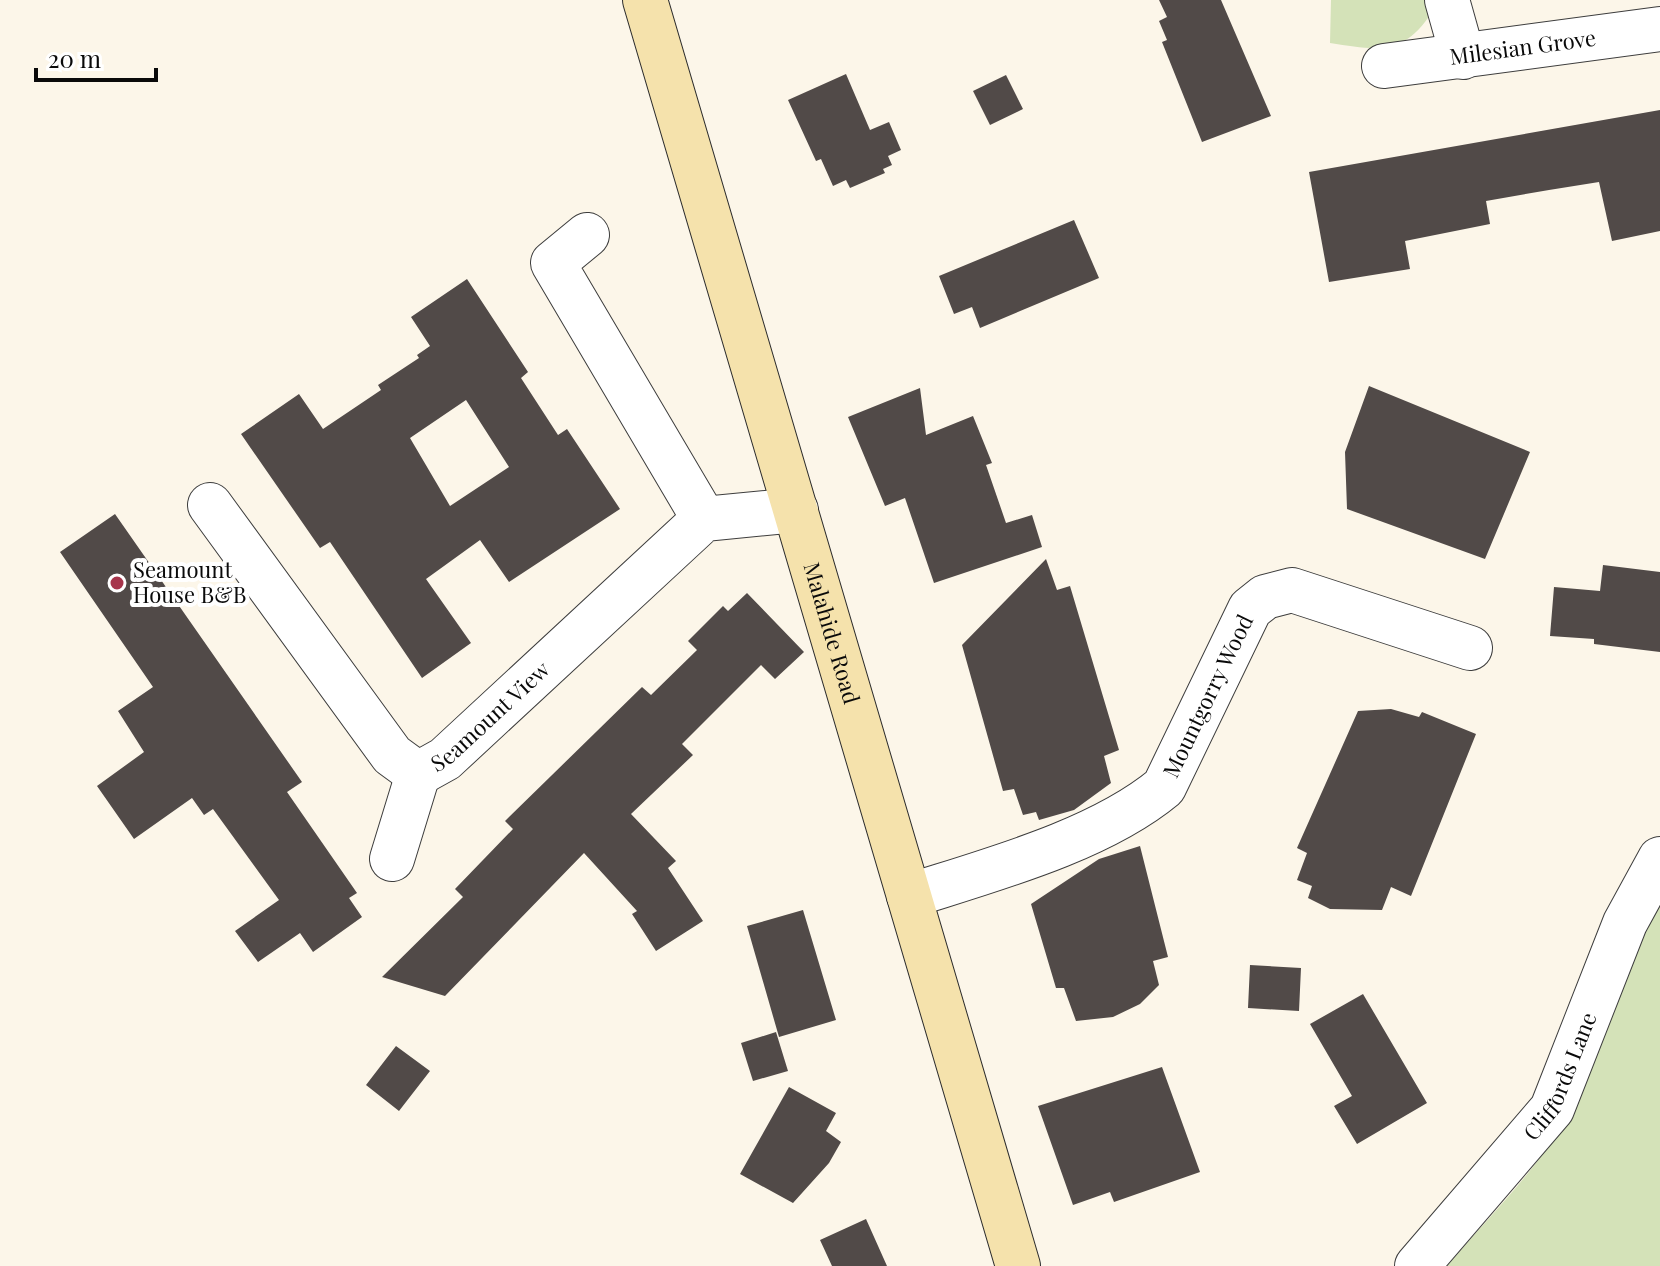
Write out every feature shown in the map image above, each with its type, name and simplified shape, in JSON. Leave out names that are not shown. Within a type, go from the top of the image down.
[{"type":"main road","name":"Malahide Road","points":[[645,0],[1018,1266]]},
{"type":"street","points":[[1447,0],[1463,57]]},
{"type":"street","name":"Milesian Grove","points":[[1384,66],[1660,29]]},
{"type":"street","points":[[587,235],[553,263],[704,519],[796,510]]},
{"type":"street","name":"Seamount View","points":[[210,505],[392,755],[418,774],[445,759],[704,519]]},
{"type":"street","name":"Mountgorry Wood","points":[[909,896],[994,869],[1111,822],[1139,807],[1164,787],[1250,609],[1265,597],[1292,590],[1470,648]]},
{"type":"street","points":[[392,859],[418,774]]},
{"type":"street","name":"Cliffords Lane","points":[[1417,1266],[1552,1109],[1625,923],[1660,859]]},
{"type":"green space","points":[[1331,0],[1429,0],[1432,12],[1421,27],[1399,43],[1388,47],[1362,47],[1330,43]]},
{"type":"green space","points":[[1660,895],[1660,1266],[1447,1266],[1542,1155],[1569,1111],[1598,1051]]},
{"type":"building","points":[[1159,0],[1221,0],[1271,116],[1202,142],[1162,42],[1167,40],[1159,21],[1167,17]]},
{"type":"building","points":[[846,74],[870,130],[889,122],[901,150],[888,156],[892,165],[883,169],[885,173],[850,188],[846,180],[833,186],[821,159],[816,161],[788,100]]},
{"type":"building","points":[[1006,75],[1023,109],[990,125],[973,91]]},
{"type":"building","points":[[1660,110],[1660,231],[1612,241],[1599,182],[1486,201],[1490,224],[1405,241],[1410,269],[1329,282],[1309,172]]},
{"type":"building","points":[[1074,220],[1099,278],[980,328],[972,307],[954,314],[939,276]]},
{"type":"building","points":[[467,279],[528,372],[521,378],[558,435],[567,429],[620,509],[509,582],[480,540],[426,579],[471,643],[422,678],[330,542],[320,548],[241,434],[299,394],[323,429],[381,390],[378,385],[419,358],[417,355],[430,346],[411,317]],"holes":[[[466,400],[509,467],[450,506],[410,438]]]},
{"type":"building","points":[[1369,386],[1530,452],[1485,559],[1347,509],[1345,452]]},
{"type":"building","points":[[920,388],[926,435],[973,416],[992,463],[986,465],[1006,523],[1032,515],[1042,547],[934,583],[905,498],[885,506],[848,417]]},
{"type":"building","points":[[115,514],[302,782],[287,792],[357,893],[349,898],[362,917],[313,952],[300,933],[258,962],[235,931],[279,900],[213,809],[204,815],[192,798],[134,839],[97,786],[144,752],[118,711],[153,687],[60,552]]},
{"type":"building","points":[[1046,559],[1057,590],[1070,586],[1119,750],[1104,756],[1111,783],[1074,810],[1039,820],[1036,812],[1023,815],[1014,789],[1003,791],[962,645]]},
{"type":"building","points":[[1603,565],[1660,572],[1660,652],[1594,644],[1594,639],[1550,636],[1554,587],[1600,591]]},
{"type":"building","points":[[747,593],[804,652],[775,679],[761,665],[682,744],[693,755],[631,814],[676,861],[668,868],[703,921],[656,951],[632,914],[637,911],[584,853],[445,996],[382,977],[463,897],[455,889],[513,829],[505,821],[642,687],[651,695],[697,650],[688,641],[723,606],[728,611]]},
{"type":"building","points":[[1391,709],[1419,717],[1422,712],[1476,734],[1411,896],[1391,887],[1382,910],[1330,909],[1308,898],[1312,886],[1297,880],[1307,853],[1297,848],[1358,711]]},
{"type":"building","points":[[1140,846],[1168,957],[1153,961],[1159,985],[1140,1004],[1113,1017],[1076,1021],[1064,988],[1056,988],[1031,904],[1099,859]]},
{"type":"building","points":[[803,910],[836,1020],[779,1037],[747,926]]},
{"type":"building","points":[[1250,965],[1301,968],[1299,1011],[1248,1008]]},
{"type":"building","points":[[1363,994],[1427,1103],[1357,1144],[1334,1106],[1352,1096],[1310,1024]]},
{"type":"building","points":[[776,1032],[788,1071],[753,1081],[741,1043]]},
{"type":"building","points":[[396,1046],[430,1071],[399,1111],[366,1085]]},
{"type":"building","points":[[1162,1067],[1200,1172],[1114,1202],[1110,1192],[1073,1205],[1038,1106]]},
{"type":"building","points":[[789,1087],[836,1113],[826,1131],[841,1142],[829,1163],[793,1203],[740,1174]]},
{"type":"building","points":[[866,1219],[887,1266],[832,1266],[820,1240]]},
{"type":"place","name":"Seamount House B&B","points":[[117,583]]}]
